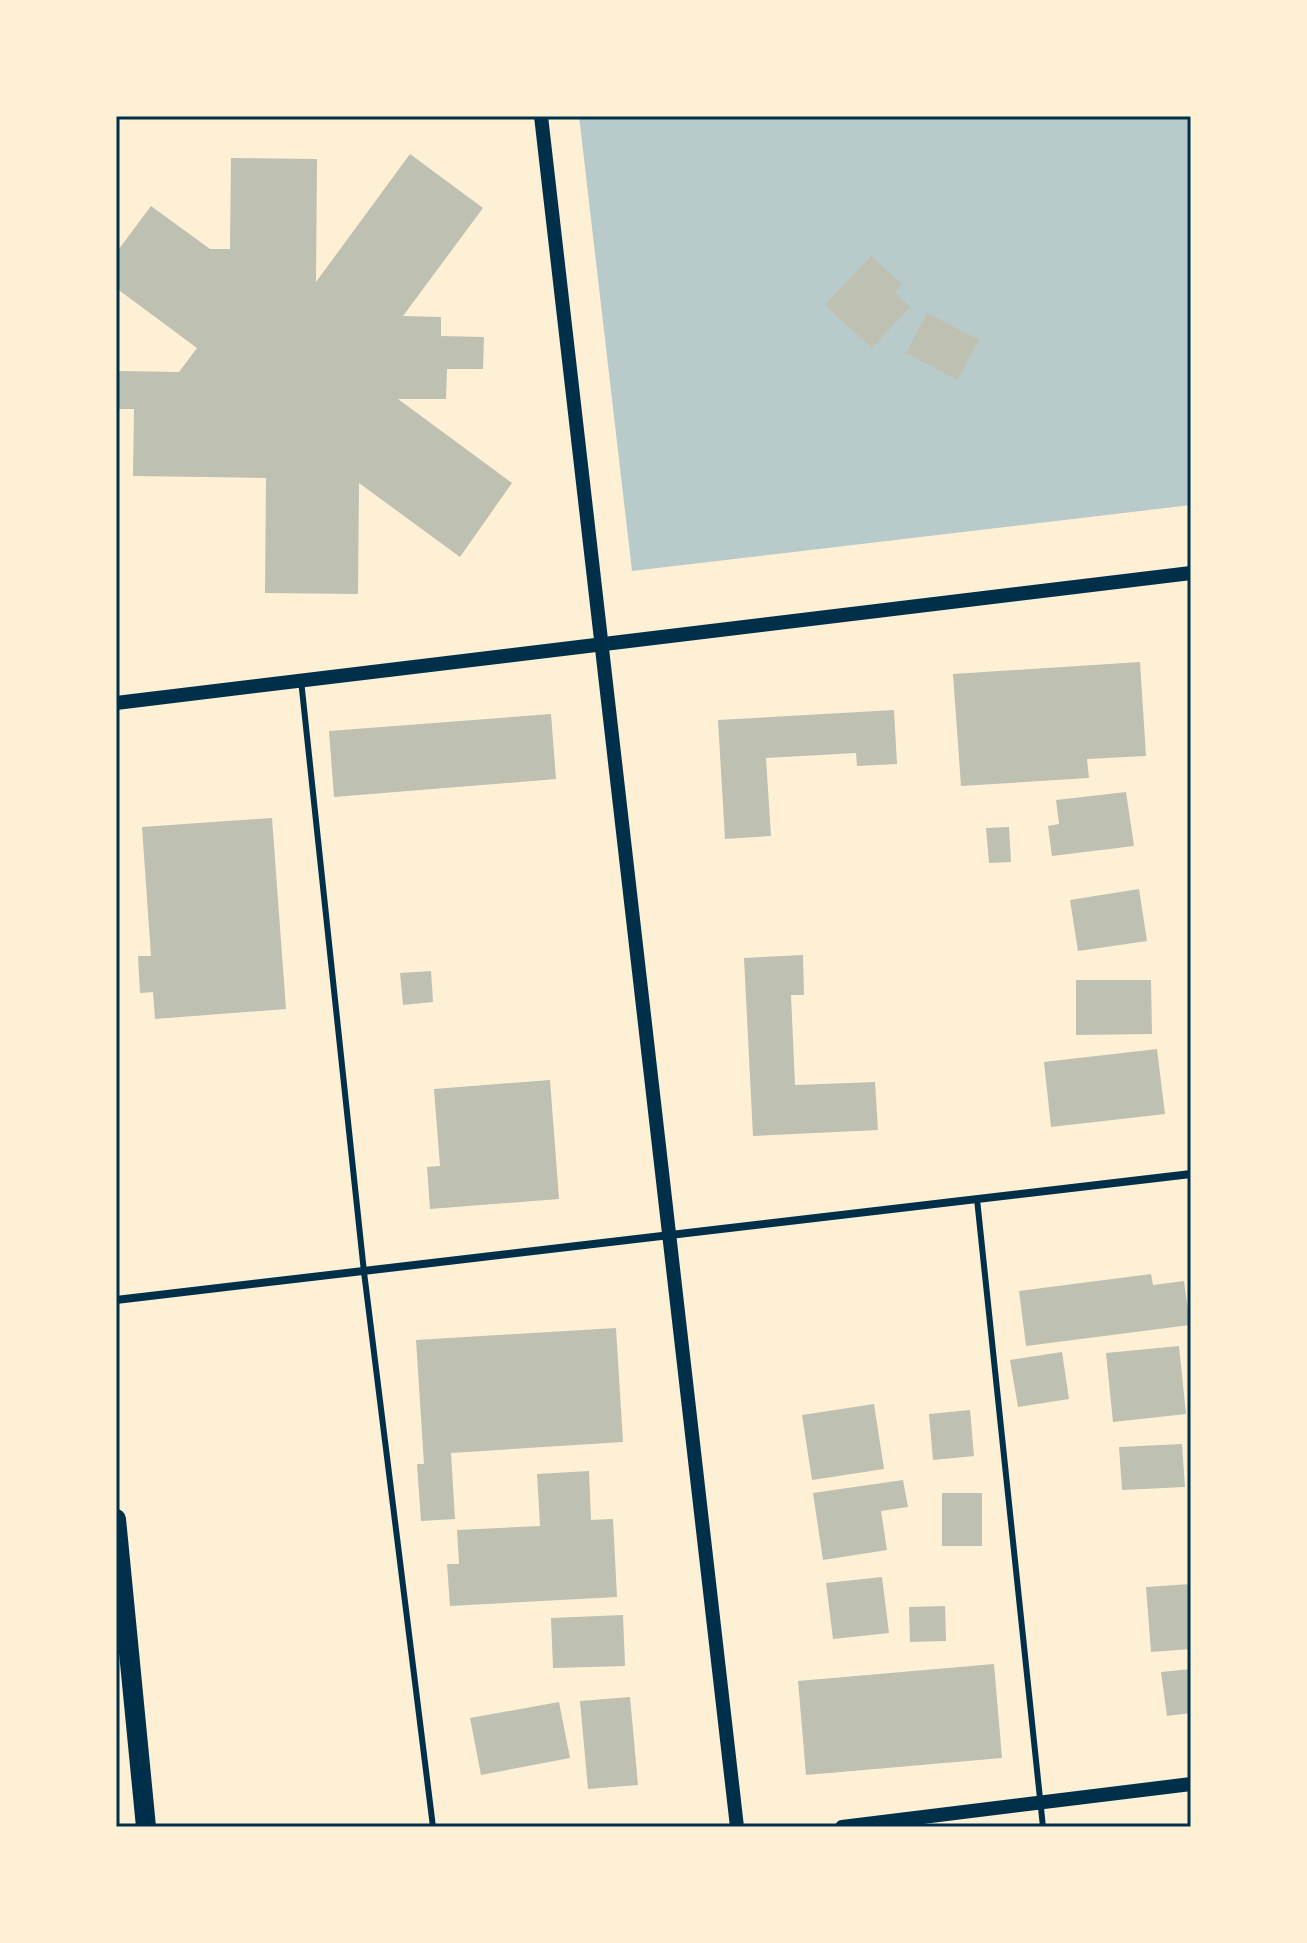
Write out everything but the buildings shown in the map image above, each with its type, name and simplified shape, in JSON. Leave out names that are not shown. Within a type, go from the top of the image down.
[{"type":"main road","points":[[116,1519],[146,1827]]},
{"type":"street","points":[[541,116],[737,1827]]},
{"type":"street","points":[[116,703],[1191,573]]},
{"type":"street","points":[[116,1300],[1191,1174]]},
{"type":"street","points":[[842,1827],[1191,1784]]},
{"type":"lane","points":[[301,680],[364,1272],[433,1827]]},
{"type":"lane","points":[[977,1199],[1043,1827]]},
{"type":"shaded area","points":[[579,116],[1191,116],[1191,505],[632,571]]}]
